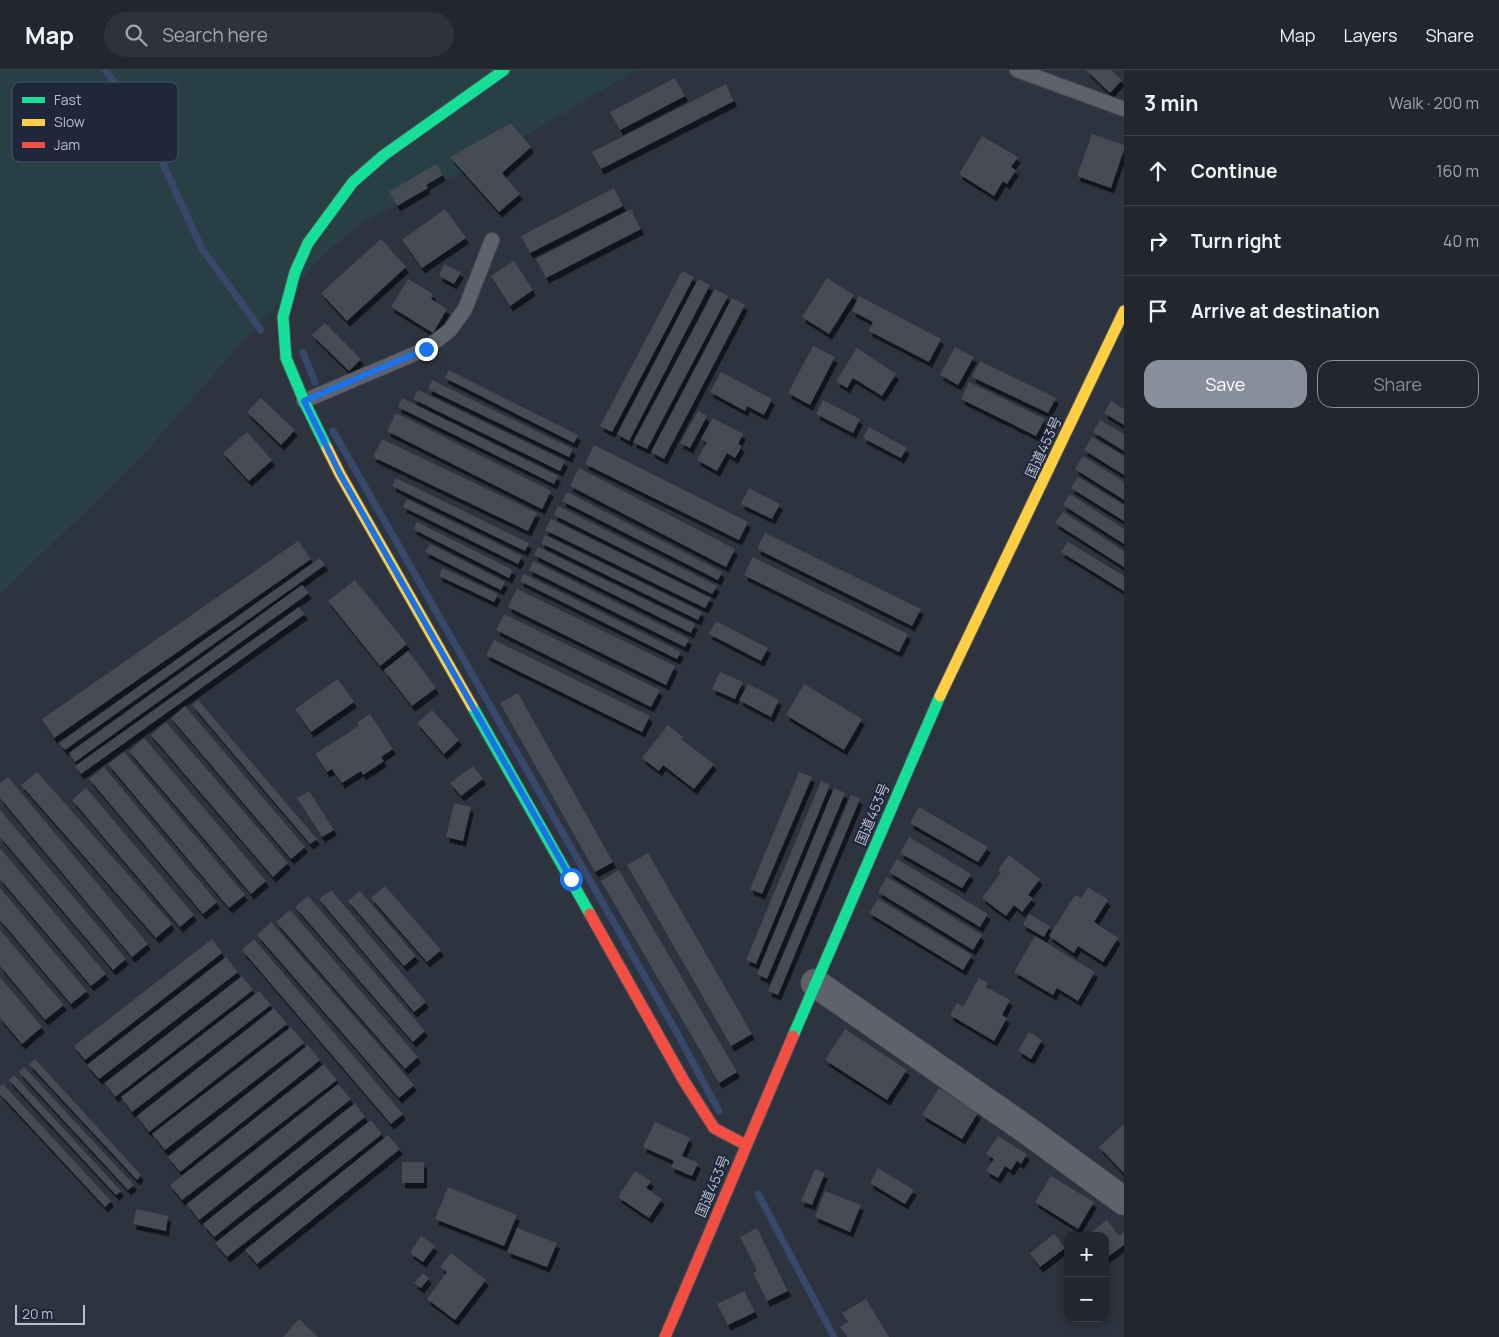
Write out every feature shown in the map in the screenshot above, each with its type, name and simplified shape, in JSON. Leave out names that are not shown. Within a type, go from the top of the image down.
[{"type":"main road","points":[[504,70],[384,155],[353,182],[308,243],[295,272],[283,316],[286,358],[304,401],[340,474],[684,1081],[714,1128],[746,1145]]},
{"type":"main road","name":"国道453号","points":[[666,1337],[674,1314],[815,982],[930,719],[1124,311]]},
{"type":"street","points":[[815,982],[1024,1128],[1124,1201]]},
{"type":"lane","points":[[1017,70],[1124,109]]},
{"type":"lane","points":[[304,401],[426,349],[450,330],[465,309],[492,240]]},
{"type":"shaded area","points":[[0,70],[636,70],[487,159],[359,225],[329,250],[245,339],[144,454],[0,595]]},
{"type":"building","points":[[1086,70],[1111,70],[1122,80],[1110,93]]},
{"type":"building","points":[[675,78],[685,96],[620,130],[610,112]]},
{"type":"building","points":[[726,84],[734,101],[601,169],[592,152]]},
{"type":"building","points":[[511,123],[531,147],[502,173],[520,194],[499,212],[450,157]]},
{"type":"building","points":[[1092,134],[1124,145],[1111,188],[1077,176]]},
{"type":"building","points":[[982,136],[1018,157],[1011,167],[1016,170],[1007,184],[1003,181],[994,196],[959,174]]},
{"type":"building","points":[[436,164],[443,175],[426,185],[428,188],[397,206],[389,192]]},
{"type":"building","points":[[614,188],[623,206],[530,253],[521,236]]},
{"type":"building","points":[[445,209],[466,238],[422,268],[402,240]]},
{"type":"building","points":[[631,209],[641,229],[546,278],[536,259]]},
{"type":"building","points":[[381,239],[406,267],[347,321],[321,293]]},
{"type":"building","points":[[514,261],[533,290],[510,306],[491,276]]},
{"type":"building","points":[[444,264],[461,272],[454,284],[439,276]]},
{"type":"building","points":[[682,271],[694,277],[612,432],[600,426]]},
{"type":"building","points":[[827,278],[854,295],[829,334],[802,317]]},
{"type":"building","points":[[408,279],[433,294],[431,299],[447,309],[433,333],[391,307]]},
{"type":"building","points":[[698,279],[710,285],[629,441],[617,434]]},
{"type":"building","points":[[715,289],[728,296],[647,449],[633,442]]},
{"type":"building","points":[[859,296],[941,339],[929,362],[869,331],[873,322],[852,311]]},
{"type":"building","points":[[732,298],[745,305],[664,459],[651,452]]},
{"type":"building","points":[[325,323],[361,359],[349,371],[312,335]]},
{"type":"building","points":[[813,346],[835,357],[810,405],[788,393]]},
{"type":"building","points":[[955,347],[974,357],[958,385],[940,375]]},
{"type":"building","points":[[857,348],[896,374],[882,396],[853,378],[847,388],[836,381]]},
{"type":"building","points":[[980,361],[1056,398],[1048,413],[972,377]]},
{"type":"building","points":[[449,370],[578,435],[574,443],[445,378]]},
{"type":"building","points":[[721,372],[772,399],[764,415],[747,406],[745,411],[710,392]]},
{"type":"building","points":[[432,380],[573,449],[569,457],[428,389]]},
{"type":"building","points":[[969,382],[1045,419],[1036,436],[961,399]]},
{"type":"building","points":[[418,390],[565,461],[560,471],[413,399]]},
{"type":"building","points":[[261,398],[295,430],[281,445],[247,412]]},
{"type":"building","points":[[402,398],[558,476],[554,484],[398,407]]},
{"type":"building","points":[[823,400],[860,419],[853,433],[816,414]]},
{"type":"building","points":[[1111,401],[1124,409],[1124,425],[1104,413]]},
{"type":"building","points":[[698,411],[707,416],[690,448],[680,443]]},
{"type":"building","points":[[396,413],[551,491],[542,509],[387,431]]},
{"type":"building","points":[[713,418],[743,434],[738,444],[742,446],[735,458],[727,453],[717,471],[697,460],[707,442],[701,439]]},
{"type":"building","points":[[1100,420],[1124,434],[1124,451],[1093,432]]},
{"type":"building","points":[[869,427],[907,448],[901,458],[863,438]]},
{"type":"building","points":[[247,432],[272,460],[249,481],[223,453]]},
{"type":"building","points":[[1092,437],[1124,456],[1124,475],[1084,450]]},
{"type":"building","points":[[382,439],[537,513],[528,531],[373,457]]},
{"type":"building","points":[[594,445],[748,522],[739,540],[585,464]]},
{"type":"building","points":[[1083,456],[1124,482],[1124,500],[1075,469]]},
{"type":"building","points":[[579,468],[735,549],[726,567],[570,486]]},
{"type":"building","points":[[1078,477],[1124,505],[1124,521],[1071,488]]},
{"type":"building","points":[[396,478],[529,543],[525,551],[392,486]]},
{"type":"building","points":[[749,488],[780,504],[772,519],[741,504]]},
{"type":"building","points":[[567,492],[722,572],[718,580],[562,501]]},
{"type":"building","points":[[1070,494],[1124,529],[1124,544],[1063,505]]},
{"type":"building","points":[[407,499],[522,556],[518,564],[403,507]]},
{"type":"building","points":[[558,506],[717,586],[712,594],[554,515]]},
{"type":"building","points":[[1063,512],[1124,551],[1124,567],[1055,523]]},
{"type":"building","points":[[551,519],[711,598],[705,608],[545,530]]},
{"type":"building","points":[[417,522],[513,570],[509,578],[413,529]]},
{"type":"building","points":[[765,533],[921,609],[912,626],[757,549]]},
{"type":"building","points":[[545,535],[702,612],[698,620],[541,543]]},
{"type":"building","points":[[298,541],[311,559],[54,738],[42,719]]},
{"type":"building","points":[[1068,542],[1124,576],[1124,591],[1061,552]]},
{"type":"building","points":[[430,544],[505,582],[501,590],[425,552]]},
{"type":"building","points":[[538,547],[695,624],[691,633],[534,555]]},
{"type":"building","points":[[753,557],[908,634],[899,652],[744,575]]},
{"type":"building","points":[[320,558],[325,565],[65,750],[59,743]]},
{"type":"building","points":[[533,561],[689,639],[685,647],[529,570]]},
{"type":"building","points":[[442,568],[498,594],[494,602],[439,576]]},
{"type":"building","points":[[524,574],[681,652],[677,659],[520,581]]},
{"type":"building","points":[[355,580],[407,644],[380,666],[328,601]]},
{"type":"building","points":[[302,585],[309,593],[75,762],[69,753]]},
{"type":"building","points":[[517,589],[675,666],[666,685],[508,607]]},
{"type":"building","points":[[299,607],[305,614],[81,774],[75,766]]},
{"type":"building","points":[[504,614],[660,690],[651,707],[496,630]]},
{"type":"building","points":[[716,621],[768,648],[761,661],[709,634]]},
{"type":"building","points":[[494,640],[650,716],[642,732],[486,655]]},
{"type":"building","points":[[408,651],[436,688],[412,706],[384,670]]},
{"type":"building","points":[[720,672],[743,682],[735,699],[712,689]]},
{"type":"building","points":[[338,679],[354,702],[311,732],[295,709]]},
{"type":"building","points":[[748,684],[779,700],[771,717],[739,700]]},
{"type":"building","points":[[804,684],[862,719],[844,750],[786,715]]},
{"type":"building","points":[[518,693],[613,862],[595,872],[500,703]]},
{"type":"building","points":[[198,700],[317,839],[310,844],[192,705]]},
{"type":"building","points":[[185,706],[305,847],[291,859],[171,718]]},
{"type":"building","points":[[432,710],[459,740],[444,754],[417,723]]},
{"type":"building","points":[[370,714],[393,749],[381,757],[384,761],[363,775],[361,771],[342,783],[332,769],[327,772],[315,754],[359,726],[357,723]]},
{"type":"building","points":[[166,722],[288,863],[273,877],[151,735]]},
{"type":"building","points":[[668,725],[683,737],[681,739],[714,764],[694,789],[663,765],[659,771],[642,758]]},
{"type":"building","points":[[144,738],[266,881],[251,894],[129,751]]},
{"type":"building","points":[[124,752],[245,895],[229,908],[108,764]]},
{"type":"building","points":[[473,766],[483,779],[461,796],[450,783]]},
{"type":"building","points":[[104,767],[217,902],[203,914],[89,779]]},
{"type":"building","points":[[37,772],[172,924],[156,938],[21,785]]},
{"type":"building","points":[[799,772],[812,777],[762,894],[750,889]]},
{"type":"building","points":[[8,777],[148,944],[132,957],[0,798],[0,783]]},
{"type":"building","points":[[821,781],[830,785],[756,964],[746,960]]},
{"type":"building","points":[[86,788],[194,915],[180,927],[72,800]]},
{"type":"building","points":[[834,788],[845,793],[767,979],[757,974]]},
{"type":"building","points":[[309,791],[334,830],[322,837],[297,798]]},
{"type":"building","points":[[851,795],[860,799],[778,995],[768,991]]},
{"type":"building","points":[[454,803],[471,807],[463,841],[446,837]]},
{"type":"building","points":[[919,807],[988,847],[978,862],[910,823]]},
{"type":"building","points":[[0,810],[126,959],[113,970],[0,837]]},
{"type":"building","points":[[909,837],[971,874],[962,888],[900,853]]},
{"type":"building","points":[[0,848],[106,974],[91,986],[0,879]]},
{"type":"building","points":[[648,853],[752,1034],[731,1046],[627,865]]},
{"type":"building","points":[[1009,855],[1040,879],[1028,895],[1033,898],[1022,912],[1014,905],[1006,916],[982,898],[1001,873],[998,870]]},
{"type":"building","points":[[897,859],[988,914],[980,927],[889,872]]},
{"type":"building","points":[[619,870],[737,1072],[719,1083],[601,881]]},
{"type":"building","points":[[887,877],[982,935],[973,950],[878,892]]},
{"type":"building","points":[[385,886],[441,950],[427,962],[371,898]]},
{"type":"building","points":[[1088,887],[1108,900],[1094,922],[1118,938],[1103,962],[1078,946],[1074,953],[1049,936],[1075,895],[1081,898]]},
{"type":"building","points":[[0,888],[87,991],[71,1004],[0,920]]},
{"type":"building","points":[[331,890],[426,1002],[414,1012],[319,899]]},
{"type":"building","points":[[360,891],[416,956],[404,966],[348,901]]},
{"type":"building","points":[[308,896],[425,1031],[413,1042],[295,907]]},
{"type":"building","points":[[878,899],[972,955],[963,970],[869,913]]},
{"type":"building","points":[[290,910],[418,1057],[405,1069],[276,922]]},
{"type":"building","points":[[1029,914],[1050,926],[1044,937],[1023,925]]},
{"type":"building","points":[[271,922],[414,1085],[399,1098],[257,935]]},
{"type":"building","points":[[0,930],[64,1005],[45,1020],[0,966]]},
{"type":"building","points":[[1035,936],[1095,972],[1078,1001],[1057,988],[1053,995],[1014,972]]},
{"type":"building","points":[[212,939],[222,953],[85,1060],[74,1046]]},
{"type":"building","points":[[254,939],[403,1114],[391,1124],[242,950]]},
{"type":"building","points":[[226,957],[238,972],[99,1079],[87,1065]]},
{"type":"building","points":[[242,976],[253,990],[115,1097],[105,1083]]},
{"type":"building","points":[[0,977],[42,1027],[22,1044],[0,1018]]},
{"type":"building","points":[[979,978],[988,983],[986,987],[1010,1000],[1002,1015],[1007,1018],[994,1041],[950,1015],[957,1003],[963,1007]]},
{"type":"building","points":[[259,991],[271,1005],[132,1112],[121,1097]]},
{"type":"building","points":[[274,1008],[287,1024],[149,1132],[137,1116]]},
{"type":"building","points":[[291,1027],[304,1043],[165,1150],[152,1134]]},
{"type":"building","points":[[845,1029],[907,1070],[887,1100],[825,1060]]},
{"type":"building","points":[[1029,1032],[1042,1040],[1031,1059],[1018,1051]]},
{"type":"building","points":[[308,1045],[320,1060],[180,1172],[168,1157]]},
{"type":"building","points":[[35,1059],[141,1175],[137,1180],[29,1064]]},
{"type":"building","points":[[324,1064],[337,1080],[182,1200],[170,1185]]},
{"type":"building","points":[[24,1067],[134,1185],[128,1190],[19,1072]]},
{"type":"building","points":[[14,1075],[121,1191],[116,1195],[9,1080]]},
{"type":"building","points":[[3,1084],[111,1201],[105,1207],[0,1094],[0,1087]]},
{"type":"building","points":[[338,1084],[351,1099],[199,1220],[187,1204]]},
{"type":"building","points":[[939,1088],[978,1113],[962,1139],[922,1115]]},
{"type":"building","points":[[355,1103],[365,1117],[214,1237],[203,1224]]},
{"type":"building","points":[[371,1120],[382,1134],[227,1257],[215,1243]]},
{"type":"building","points":[[655,1122],[690,1138],[682,1156],[698,1163],[692,1176],[671,1167],[674,1161],[643,1147]]},
{"type":"building","points":[[1124,1124],[1124,1173],[1099,1147]]},
{"type":"building","points":[[388,1135],[400,1149],[257,1264],[245,1250]]},
{"type":"building","points":[[998,1136],[1027,1154],[1021,1164],[1017,1161],[1011,1170],[1005,1166],[998,1178],[986,1171],[994,1159],[986,1154]]},
{"type":"building","points":[[402,1162],[424,1162],[424,1183],[402,1183]]},
{"type":"building","points":[[878,1168],[914,1190],[905,1204],[870,1183]]},
{"type":"building","points":[[815,1169],[825,1173],[812,1205],[801,1201]]},
{"type":"building","points":[[635,1171],[651,1181],[646,1188],[662,1199],[649,1218],[618,1197]]},
{"type":"building","points":[[1051,1176],[1094,1202],[1078,1229],[1035,1202]]},
{"type":"building","points":[[448,1187],[517,1215],[504,1246],[435,1219]]},
{"type":"building","points":[[825,1191],[861,1205],[850,1232],[815,1217]]},
{"type":"building","points":[[136,1209],[168,1216],[166,1231],[133,1224]]},
{"type":"building","points":[[1107,1220],[1119,1236],[1124,1232],[1124,1245],[1109,1256],[1109,1232],[1091,1232]]},
{"type":"building","points":[[517,1228],[557,1243],[547,1267],[507,1252]]},
{"type":"building","points":[[757,1228],[788,1291],[767,1301],[753,1273],[757,1271],[740,1237]]},
{"type":"building","points":[[1054,1234],[1064,1247],[1064,1249],[1040,1267],[1030,1253]]},
{"type":"building","points":[[421,1236],[435,1246],[423,1262],[410,1253]]},
{"type":"building","points":[[451,1253],[486,1280],[455,1320],[427,1299],[447,1272],[440,1267]]},
{"type":"building","points":[[423,1273],[429,1278],[421,1288],[414,1283]]},
{"type":"building","points":[[744,1291],[755,1312],[728,1325],[717,1304]]},
{"type":"building","points":[[866,1299],[889,1337],[847,1337],[840,1327],[848,1322],[842,1313]]},
{"type":"building","points":[[299,1319],[318,1337],[283,1337]]},
{"type":"waterway","points":[[105,70],[114,82]]},
{"type":"waterway","points":[[162,162],[202,249],[261,330]]},
{"type":"waterway","points":[[303,353],[315,382]]},
{"type":"waterway","points":[[333,431],[677,1033],[719,1111]]},
{"type":"waterway","points":[[758,1194],[834,1337]]},
{"type":"traffic: fast","points":[[327,448],[286,358],[283,317],[295,272],[308,243],[353,182],[384,155],[504,70]]},
{"type":"traffic: fast","points":[[793,1036],[940,696]]},
{"type":"traffic: fast","points":[[472,706],[590,914]]},
{"type":"traffic: slow","points":[[940,696],[1124,311]]},
{"type":"traffic: slow","points":[[327,448],[472,706]]},
{"type":"traffic: jam","points":[[590,914],[684,1081],[714,1128],[746,1145]]},
{"type":"traffic: jam","points":[[665,1337],[793,1036]]},
{"type":"route","points":[[426,349],[304,401],[340,474],[571,879]]}]
